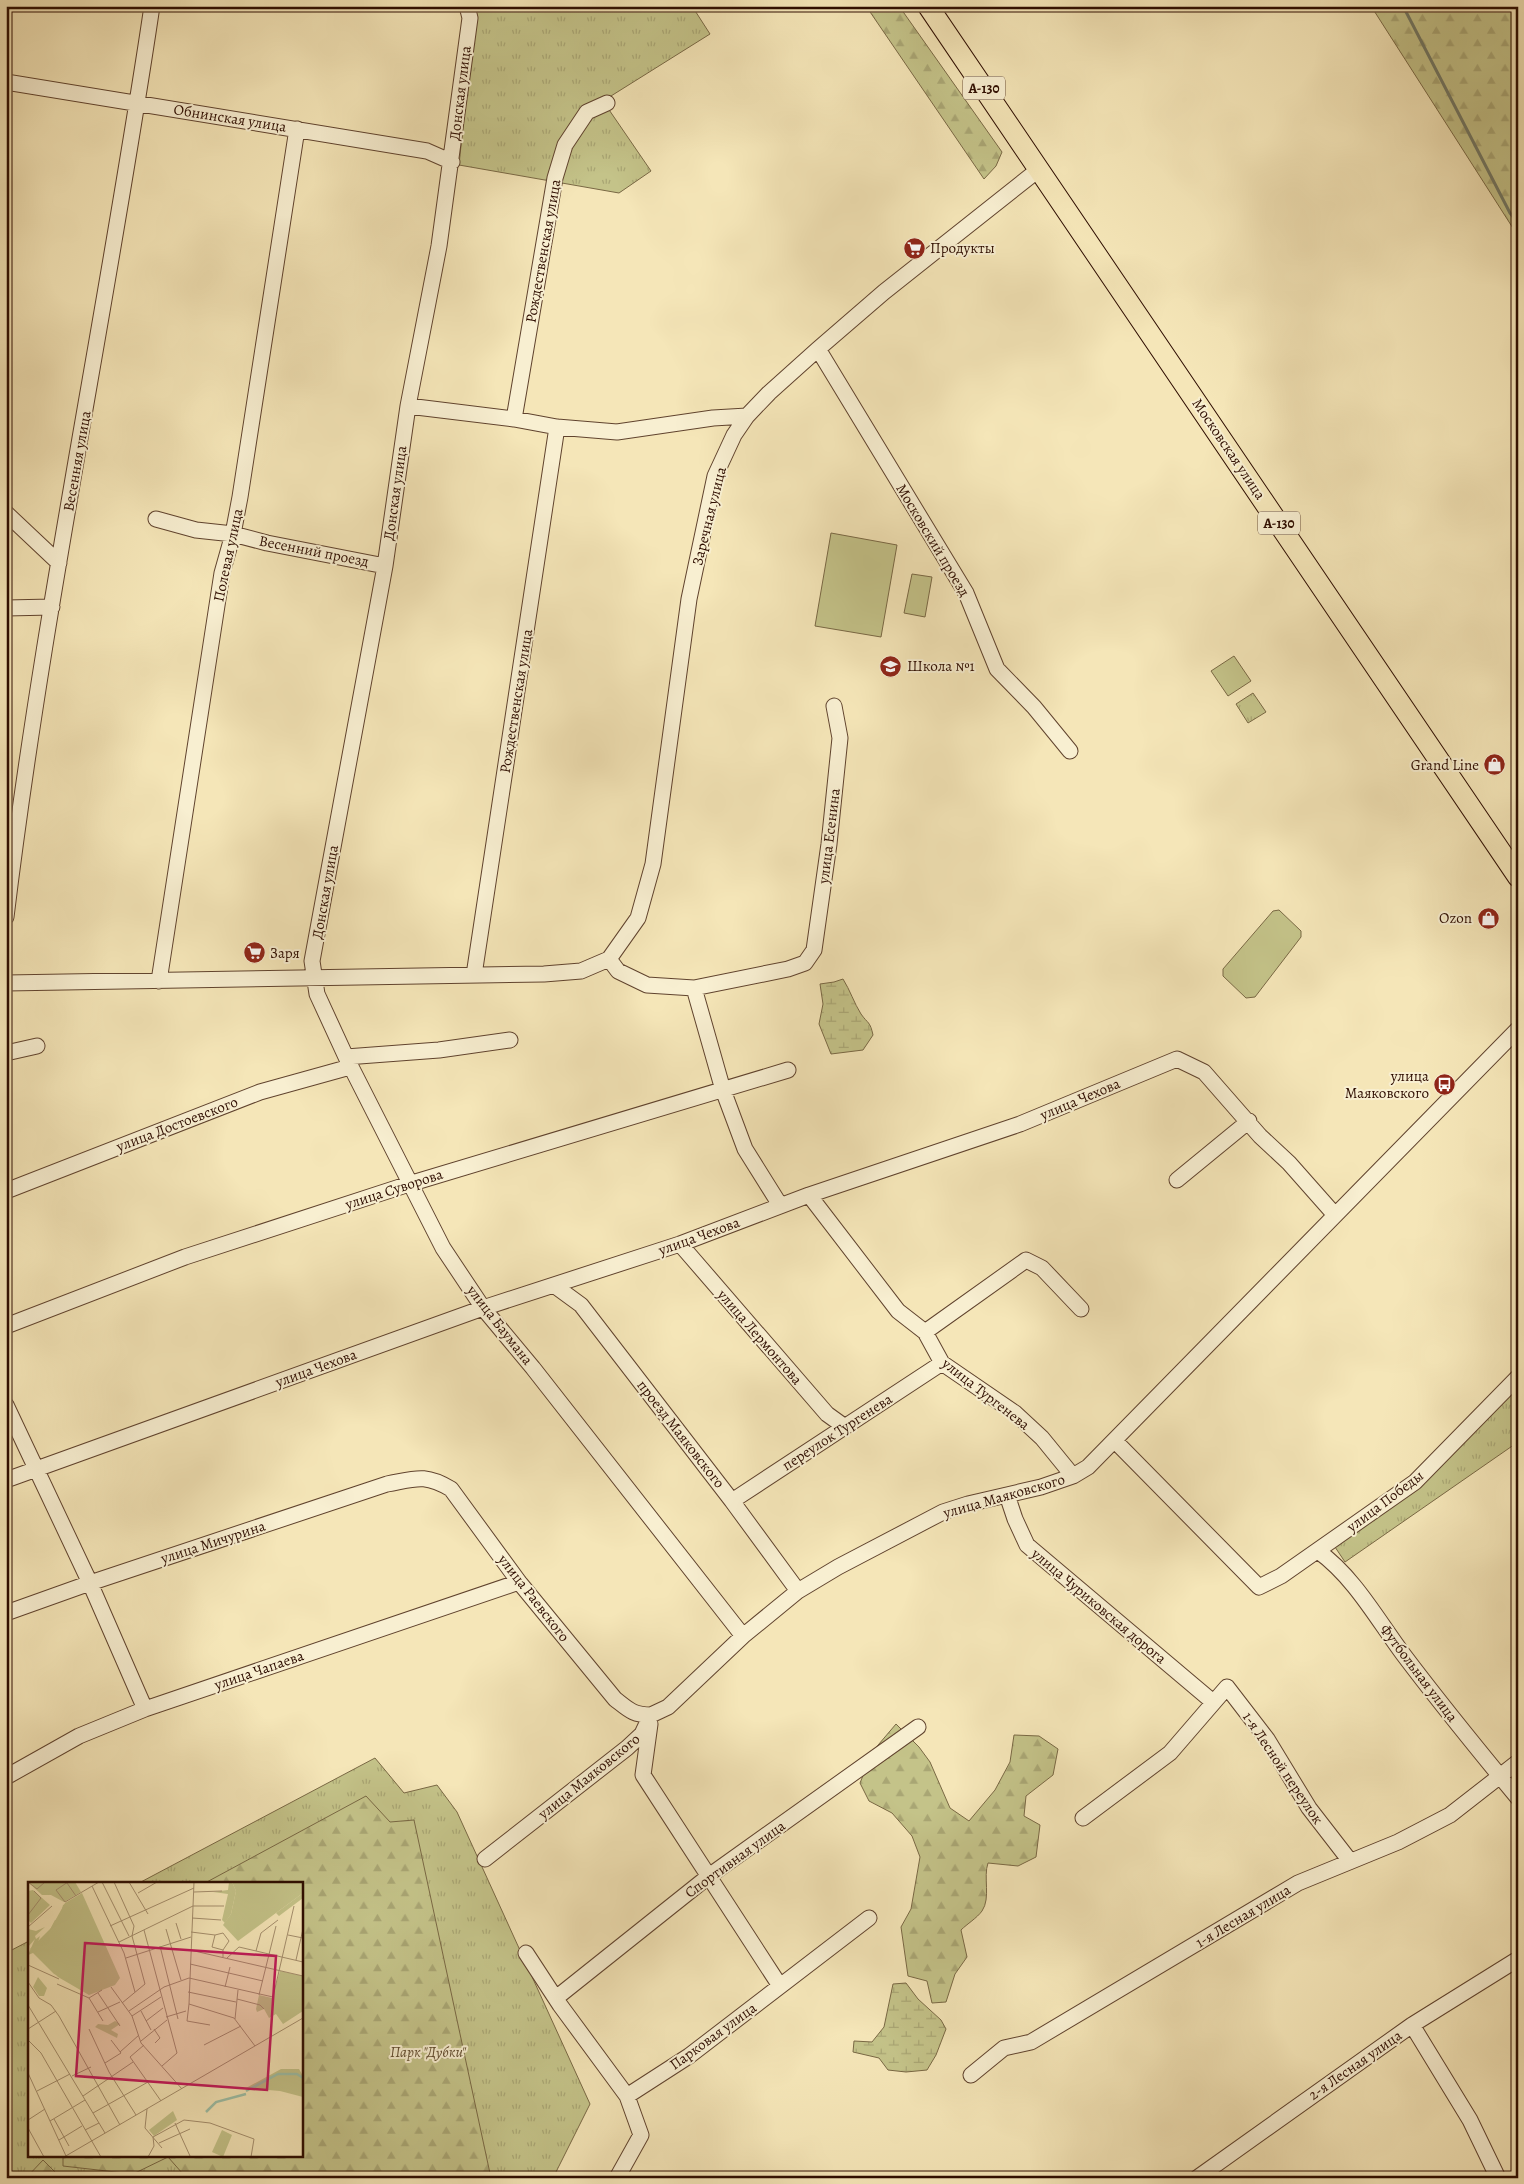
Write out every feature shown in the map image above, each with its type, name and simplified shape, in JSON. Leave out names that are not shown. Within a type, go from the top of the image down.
[{"type":"main road","name":"А-130","points":[[928,6],[1038,170]]},
{"type":"main road","name":"Московская улица","points":[[1038,170],[1172,364],[1518,877]]},
{"type":"street","name":"Весенняя улица","points":[[6,917],[19,808],[138,104],[152,6]]},
{"type":"street","name":"Донская улица","points":[[314,978],[312,961],[385,566],[408,406],[439,246],[452,162],[470,18],[467,6]]},
{"type":"street","name":"Обнинская улица","points":[[6,82],[427,151],[452,162]]},
{"type":"street","name":"Рождественская улица","points":[[514,419],[555,178],[565,145],[587,112],[607,103]]},
{"type":"street","name":"Полевая улица","points":[[159,981],[222,573],[233,534],[297,129]]},
{"type":"street","name":"Заречная улица","points":[[609,960],[638,918],[653,864],[690,599],[715,476],[734,434],[747,416],[818,348],[884,292],[1038,170]]},
{"type":"street","name":"Московский проезд","points":[[818,348],[966,593],[997,668],[1034,707],[1070,751]]},
{"type":"street","points":[[408,406],[514,419],[557,427],[616,432],[712,418],[747,416]]},
{"type":"street","name":"Рождественская улица","points":[[474,975],[557,427]]},
{"type":"street","points":[[6,513],[59,563]]},
{"type":"street","name":"Весенний проезд","points":[[156,519],[196,530],[233,534],[267,543],[385,566]]},
{"type":"street","points":[[6,608],[52,606]]},
{"type":"street","name":"улица Есенина","points":[[694,988],[788,969],[805,963],[814,950],[829,844],[840,738],[834,706]]},
{"type":"street","points":[[6,983],[544,974],[581,971],[609,960],[618,971],[647,985],[694,988],[723,1090],[745,1149],[780,1205]]},
{"type":"street","name":"улица Баумана","points":[[314,978],[317,994],[348,1062],[443,1248],[483,1308],[533,1368],[743,1636]]},
{"type":"street","name":"улица Маяковского","points":[[485,1858],[627,1748],[642,1734],[651,1715],[668,1707],[743,1636],[798,1592],[838,1567],[943,1512],[968,1504],[1041,1487],[1073,1476],[1088,1467],[1518,1029]]},
{"type":"street","name":"улица Достоевского","points":[[6,1191],[260,1092],[348,1062],[510,1040]]},
{"type":"street","points":[[6,1053],[38,1046]]},
{"type":"street","name":"улица Чехова","points":[[6,1480],[483,1308],[680,1244],[780,1205],[1020,1124],[1176,1059],[1204,1072],[1336,1215]]},
{"type":"street","name":"улица Суворова","points":[[6,1326],[184,1257],[409,1184],[788,1070]]},
{"type":"street","points":[[1176,1180],[1249,1121]]},
{"type":"street","name":"улица Тургенева","points":[[809,1195],[898,1311],[925,1332],[942,1363],[1015,1413],[1042,1438],[1073,1476]]},
{"type":"street","name":"улица Лермонтова","points":[[680,1244],[827,1414],[845,1427]]},
{"type":"street","points":[[925,1332],[1026,1260],[1042,1268],[1081,1309]]},
{"type":"street","name":"проезд Маяковского","points":[[555,1286],[581,1305],[732,1501],[798,1592]]},
{"type":"street","name":"переулок Тургенева","points":[[732,1501],[942,1363]]},
{"type":"street","name":"улица Победы","points":[[1115,1440],[1259,1586],[1281,1576],[1415,1482],[1518,1376]]},
{"type":"street","points":[[6,1405],[90,1583],[145,1709]]},
{"type":"street","name":"улица Мичурина","points":[[6,1613],[387,1484],[421,1478]]},
{"type":"street","name":"улица Раевского","points":[[421,1478],[436,1480],[451,1489],[519,1582],[615,1699],[630,1712],[639,1715],[651,1715]]},
{"type":"street","name":"улица Чуриковская дорога","points":[[1007,1495],[1026,1545],[1213,1702]]},
{"type":"street","name":"Футбольная улица","points":[[1318,1551],[1331,1560],[1360,1594],[1403,1654],[1518,1798]]},
{"type":"street","name":"улица Чапаева","points":[[6,1777],[79,1736],[145,1709],[519,1582]]},
{"type":"street","name":"1-я Лесной переулок","points":[[1083,1818],[1170,1753],[1227,1687],[1267,1739],[1309,1808],[1333,1842],[1350,1861]]},
{"type":"street","points":[[651,1715],[643,1775],[780,1986]]},
{"type":"street","name":"Спортивная улица","points":[[556,1998],[709,1876],[918,1727]]},
{"type":"street","name":"1-я Лесная улица","points":[[971,2075],[1004,2048],[1031,2042],[1298,1883],[1398,1842],[1450,1815],[1518,1762]]},
{"type":"street","name":"Парковая улица","points":[[627,2096],[689,2056],[869,1918]]},
{"type":"street","points":[[526,1953],[627,2096],[641,2135],[617,2178]]},
{"type":"street","name":"2-я Лесная улица","points":[[1197,2178],[1412,2025],[1518,1959]]},
{"type":"street","points":[[1412,2025],[1470,2120],[1498,2178]]},
{"type":"green space","points":[[472,6],[692,6],[710,34],[603,101],[651,171],[619,193],[459,165],[474,19]]},
{"type":"green space","points":[[866,6],[899,6],[1002,152],[996,166],[984,179]]},
{"type":"green space","points":[[1371,6],[1518,6],[1518,236]]},
{"type":"green space","points":[[831,533],[897,545],[881,637],[815,626]]},
{"type":"green space","points":[[912,574],[932,577],[925,617],[904,613]]},
{"type":"green space","points":[[1234,656],[1251,681],[1228,696],[1211,671]]},
{"type":"green space","points":[[1253,693],[1266,712],[1248,723],[1236,704]]},
{"type":"green space","points":[[1279,910],[1301,931],[1301,937],[1255,997],[1246,998],[1223,976],[1223,969],[1273,911]]},
{"type":"green space","points":[[843,979],[861,1014],[870,1025],[873,1035],[863,1050],[831,1054],[819,1024],[823,1004],[820,984]]},
{"type":"green space","points":[[1518,1384],[1518,1442],[1345,1562],[1333,1544]]},
{"type":"green space","points":[[896,1724],[919,1747],[930,1762],[950,1808],[969,1821],[995,1790],[1010,1762],[1014,1735],[1039,1736],[1058,1749],[1053,1775],[1026,1796],[1024,1816],[1040,1825],[1036,1857],[1018,1866],[988,1863],[985,1906],[980,1914],[961,1930],[967,1957],[955,1974],[946,2002],[932,2003],[927,1981],[908,1976],[901,1927],[911,1909],[920,1857],[912,1836],[892,1813],[869,1801],[860,1783],[873,1751]]},
{"type":"green space","name":"Парк \"Дубки\"","points":[[375,1758],[404,1793],[437,1785],[457,1812],[590,2104],[553,2178],[6,2178],[6,1953],[28,1942],[28,2156],[302,2156],[302,1882],[141,1882]]},
{"type":"green space","points":[[366,1796],[390,1822],[414,1820],[491,2178],[199,2178],[183,2174],[168,2157],[133,2174],[63,2166],[63,2156],[302,2156],[302,1882],[207,1882]]},
{"type":"green space","points":[[906,1983],[918,1999],[941,2020],[946,2029],[936,2055],[927,2070],[906,2072],[888,2070],[879,2058],[853,2052],[854,2041],[872,2042],[884,2027],[893,1984]]},
{"type":"green space","points":[[43,2160],[61,2178],[26,2178]]},
{"type":"waterway","points":[[1403,6],[1510,213],[1518,223]]},
{"type":"place","name":"Продукты","points":[[914,248]]},
{"type":"place","name":"Школа №1","points":[[891,666]]},
{"type":"place","name":"Grand Line","points":[[1495,765]]},
{"type":"place","name":"Ozon","points":[[1488,918]]},
{"type":"place","name":"Заря","points":[[254,953]]},
{"type":"place","name":"улица Маяковского","points":[[1445,1085]]}]
